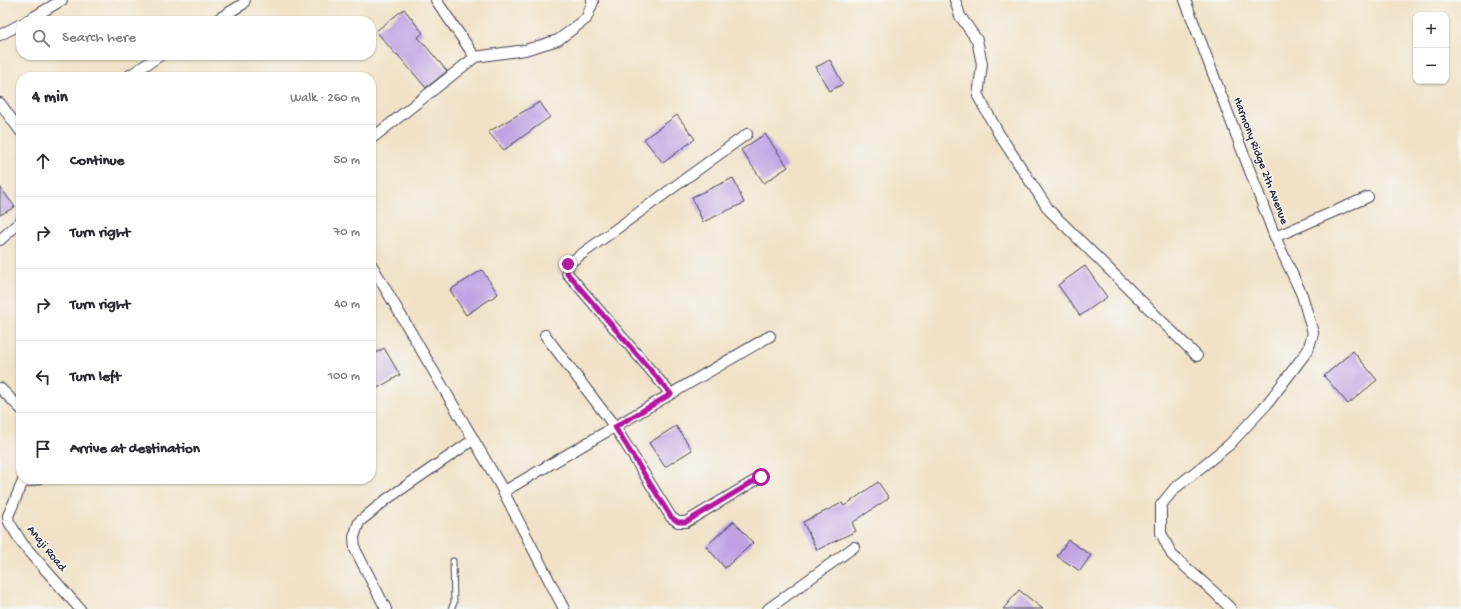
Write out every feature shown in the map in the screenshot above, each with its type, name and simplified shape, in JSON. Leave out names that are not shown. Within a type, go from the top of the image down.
[{"type":"street","points":[[36,16],[62,0]]},
{"type":"street","points":[[223,16],[243,4],[245,0]]},
{"type":"street","points":[[436,0],[475,57]]},
{"type":"street","points":[[376,135],[475,57],[525,50],[558,40],[586,20],[592,0]]},
{"type":"street","points":[[955,0],[960,16],[978,40],[982,64],[978,96],[999,134],[1049,210],[1197,356]]},
{"type":"street","name":"Harmony Ridge 2th Avenue","points":[[1184,0],[1276,237],[1368,197]]},
{"type":"street","points":[[0,35],[16,27]]},
{"type":"street","points":[[135,72],[153,60]]},
{"type":"street","points":[[0,104],[16,125]]},
{"type":"street","points":[[671,394],[567,273],[568,264],[747,134]]},
{"type":"street","points":[[0,240],[16,226]]},
{"type":"street","points":[[1231,609],[1172,554],[1161,533],[1161,505],[1174,489],[1229,445],[1267,404],[1308,350],[1313,333],[1302,295],[1276,237]]},
{"type":"street","points":[[376,273],[474,440],[564,609]]},
{"type":"street","points":[[545,335],[615,427],[671,517],[678,522],[686,522],[761,477]]},
{"type":"street","points":[[503,492],[770,336]]},
{"type":"street","points":[[0,388],[16,402]]},
{"type":"street","points":[[386,609],[355,548],[354,537],[359,522],[387,499],[474,440]]},
{"type":"street","name":"Anaji Road","points":[[22,484],[8,516],[9,522],[22,543],[80,609]]},
{"type":"street","points":[[768,609],[854,547]]},
{"type":"lane","points":[[451,609],[454,603],[453,562]]},
{"type":"building","points":[[404,9],[423,33],[418,37],[447,71],[426,88],[376,31]]},
{"type":"building","points":[[830,60],[843,84],[829,91],[816,67]]},
{"type":"building","points":[[540,102],[550,117],[504,150],[488,132]]},
{"type":"building","points":[[677,115],[695,139],[663,163],[644,139]]},
{"type":"building","points":[[765,134],[788,167],[764,183],[741,150]]},
{"type":"building","points":[[733,178],[744,203],[703,222],[692,197]]},
{"type":"building","points":[[0,187],[15,207],[0,215]]},
{"type":"building","points":[[1085,266],[1107,297],[1080,316],[1058,285]]},
{"type":"building","points":[[482,270],[498,294],[466,315],[450,290]]},
{"type":"building","points":[[384,348],[400,375],[376,389],[376,353]]},
{"type":"building","points":[[1353,351],[1377,380],[1348,404],[1324,376]]},
{"type":"building","points":[[676,426],[692,450],[665,467],[649,443]]},
{"type":"building","points":[[878,482],[889,498],[852,523],[856,531],[817,550],[803,522],[842,503],[844,506]]},
{"type":"building","points":[[734,521],[753,543],[725,568],[706,546]]},
{"type":"building","points":[[1068,540],[1091,555],[1080,571],[1057,556]]},
{"type":"building","points":[[1019,590],[1043,609],[1003,609]]},
{"type":"route","points":[[568,264],[567,273],[671,394],[615,427],[671,517],[678,522],[686,522],[761,477]]}]
